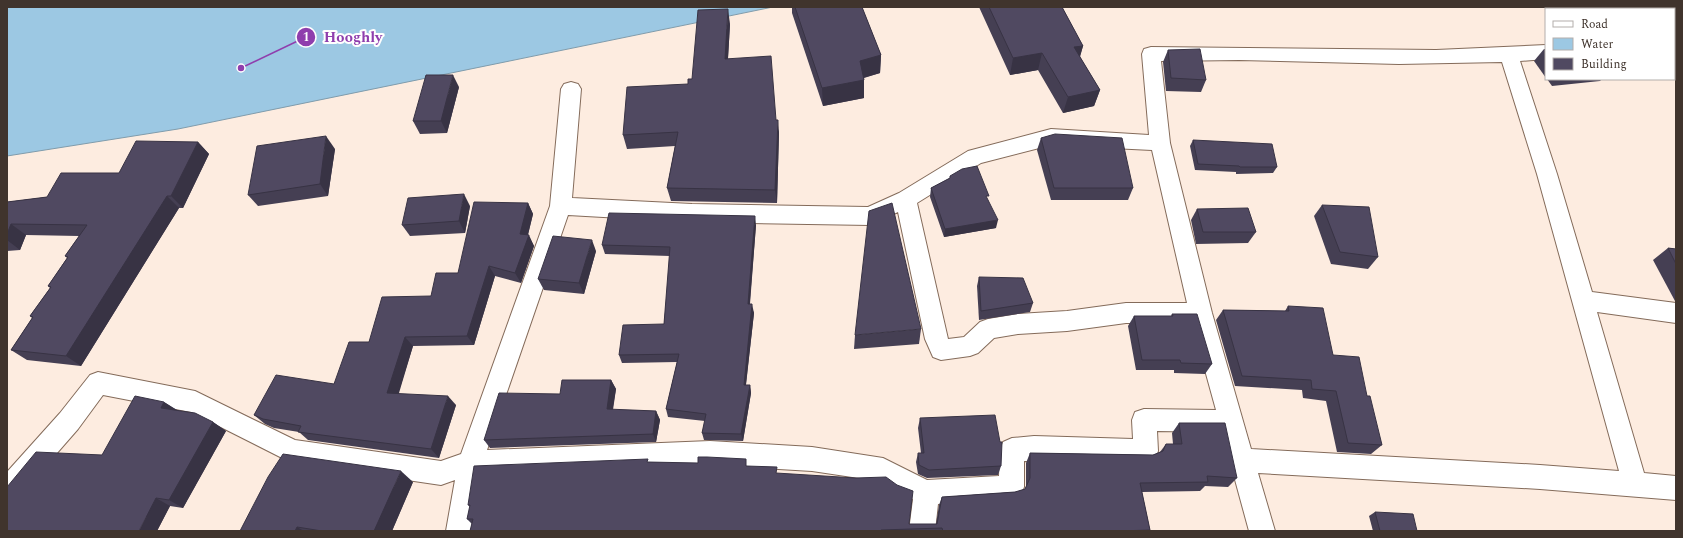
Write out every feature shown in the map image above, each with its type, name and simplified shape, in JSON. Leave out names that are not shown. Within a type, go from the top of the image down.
[{"type":"street","points":[[1262,531],[1201,313],[1160,143],[1151,54],[1250,54],[1373,58],[1509,56],[1545,52]]},
{"type":"street","points":[[1509,56],[1547,174],[1635,485]]},
{"type":"street","points":[[459,531],[470,463],[561,206],[571,89]]},
{"type":"street","points":[[561,206],[692,213],[870,216],[906,199],[975,157],[1051,137],[1160,143]]},
{"type":"street","points":[[906,199],[937,339],[941,350],[970,346],[988,330],[1018,324],[1067,322],[1126,313],[1201,313]]},
{"type":"street","points":[[1584,301],[1676,313]]},
{"type":"street","points":[[7,491],[69,421],[98,383],[195,402],[285,461],[441,472],[470,463],[710,453],[812,459],[883,470],[906,484],[927,492],[1011,487],[1012,450],[1034,448],[1146,450],[1144,420],[1232,421]]},
{"type":"street","points":[[1242,460],[1532,477],[1676,488]]},
{"type":"street","points":[[922,531],[927,492]]},
{"type":"water","points":[[7,7],[773,7],[178,129],[7,156]]},
{"type":"building","points":[[795,7],[862,7],[881,55],[860,61],[864,80],[822,88]]},
{"type":"building","points":[[989,7],[1062,7],[1083,46],[1074,47],[1100,90],[1068,97],[1042,53],[1013,58]]},
{"type":"building","points":[[1676,7],[1676,19],[1675,8],[1626,8]]},
{"type":"building","points":[[728,9],[725,59],[771,56],[776,120],[778,120],[775,190],[667,188],[678,132],[623,135],[627,87],[688,84],[688,79],[692,79],[698,10]]},
{"type":"building","points":[[1200,49],[1206,80],[1171,78],[1168,50]]},
{"type":"building","points":[[426,75],[453,75],[441,121],[413,121]]},
{"type":"building","points":[[1055,134],[1122,138],[1133,188],[1054,188],[1041,138]]},
{"type":"building","points":[[326,136],[320,184],[248,195],[257,146]]},
{"type":"building","points":[[1193,140],[1272,144],[1277,167],[1240,167],[1198,164]]},
{"type":"building","points":[[136,141],[198,142],[171,196],[167,196],[66,356],[11,350],[33,317],[30,316],[51,287],[48,286],[68,257],[65,256],[87,225],[11,224],[7,234],[7,202],[47,197],[61,173],[119,173]]},
{"type":"building","points":[[977,166],[989,196],[986,196],[998,220],[945,229],[931,188],[950,178],[950,176],[962,169]]},
{"type":"building","points":[[464,194],[459,221],[402,225],[408,198]]},
{"type":"building","points":[[474,202],[528,203],[520,234],[529,235],[515,273],[489,266],[467,336],[405,337],[387,393],[448,396],[431,449],[298,432],[301,426],[263,419],[254,415],[276,375],[334,384],[349,342],[369,342],[382,297],[431,296],[436,273],[458,273]]},
{"type":"building","points":[[892,203],[921,329],[855,335],[869,211]]},
{"type":"building","points":[[1322,205],[1369,207],[1378,257],[1340,252]]},
{"type":"building","points":[[1248,208],[1256,232],[1203,232],[1197,209]]},
{"type":"building","points":[[609,213],[755,216],[748,304],[752,304],[744,385],[750,385],[741,434],[702,433],[706,414],[666,409],[679,354],[619,355],[623,325],[664,324],[670,247],[602,245]]},
{"type":"building","points":[[553,236],[592,240],[579,283],[538,279]]},
{"type":"building","points":[[1668,248],[1676,249],[1676,264]]},
{"type":"building","points":[[979,277],[1023,278],[1033,303],[981,311]]},
{"type":"building","points":[[1288,306],[1323,308],[1333,355],[1359,357],[1367,396],[1370,396],[1382,445],[1348,443],[1336,391],[1312,389],[1311,380],[1242,376],[1223,310],[1289,311]]},
{"type":"building","points":[[1172,314],[1197,314],[1212,364],[1181,363],[1180,360],[1142,360],[1134,316],[1173,316]]},
{"type":"building","points":[[562,380],[611,380],[607,409],[656,411],[653,434],[484,440],[499,393],[560,394]]},
{"type":"building","points":[[135,396],[164,402],[161,408],[195,413],[213,422],[169,500],[156,498],[139,531],[7,531],[7,487],[36,452],[102,455]]},
{"type":"building","points":[[995,415],[1000,442],[1002,442],[1001,466],[929,470],[919,465],[918,453],[924,453],[920,418]]},
{"type":"building","points":[[1179,423],[1225,423],[1237,478],[1207,476],[1208,482],[1140,483],[1150,530],[943,531],[942,528],[881,531],[470,531],[473,519],[467,519],[474,466],[648,459],[647,462],[698,463],[698,457],[707,457],[746,459],[746,466],[777,467],[776,473],[856,478],[886,477],[897,485],[913,491],[909,524],[937,524],[942,497],[1015,492],[1025,489],[1030,478],[1030,453],[1153,455],[1163,451],[1166,444],[1182,444]]},
{"type":"building","points":[[283,454],[401,471],[374,531],[322,531],[297,527],[295,531],[240,531],[268,477]]},
{"type":"building","points":[[1375,512],[1413,514],[1417,531],[1380,531]]},
{"type":"place","name":"Hooghly","points":[[241,68]]}]
